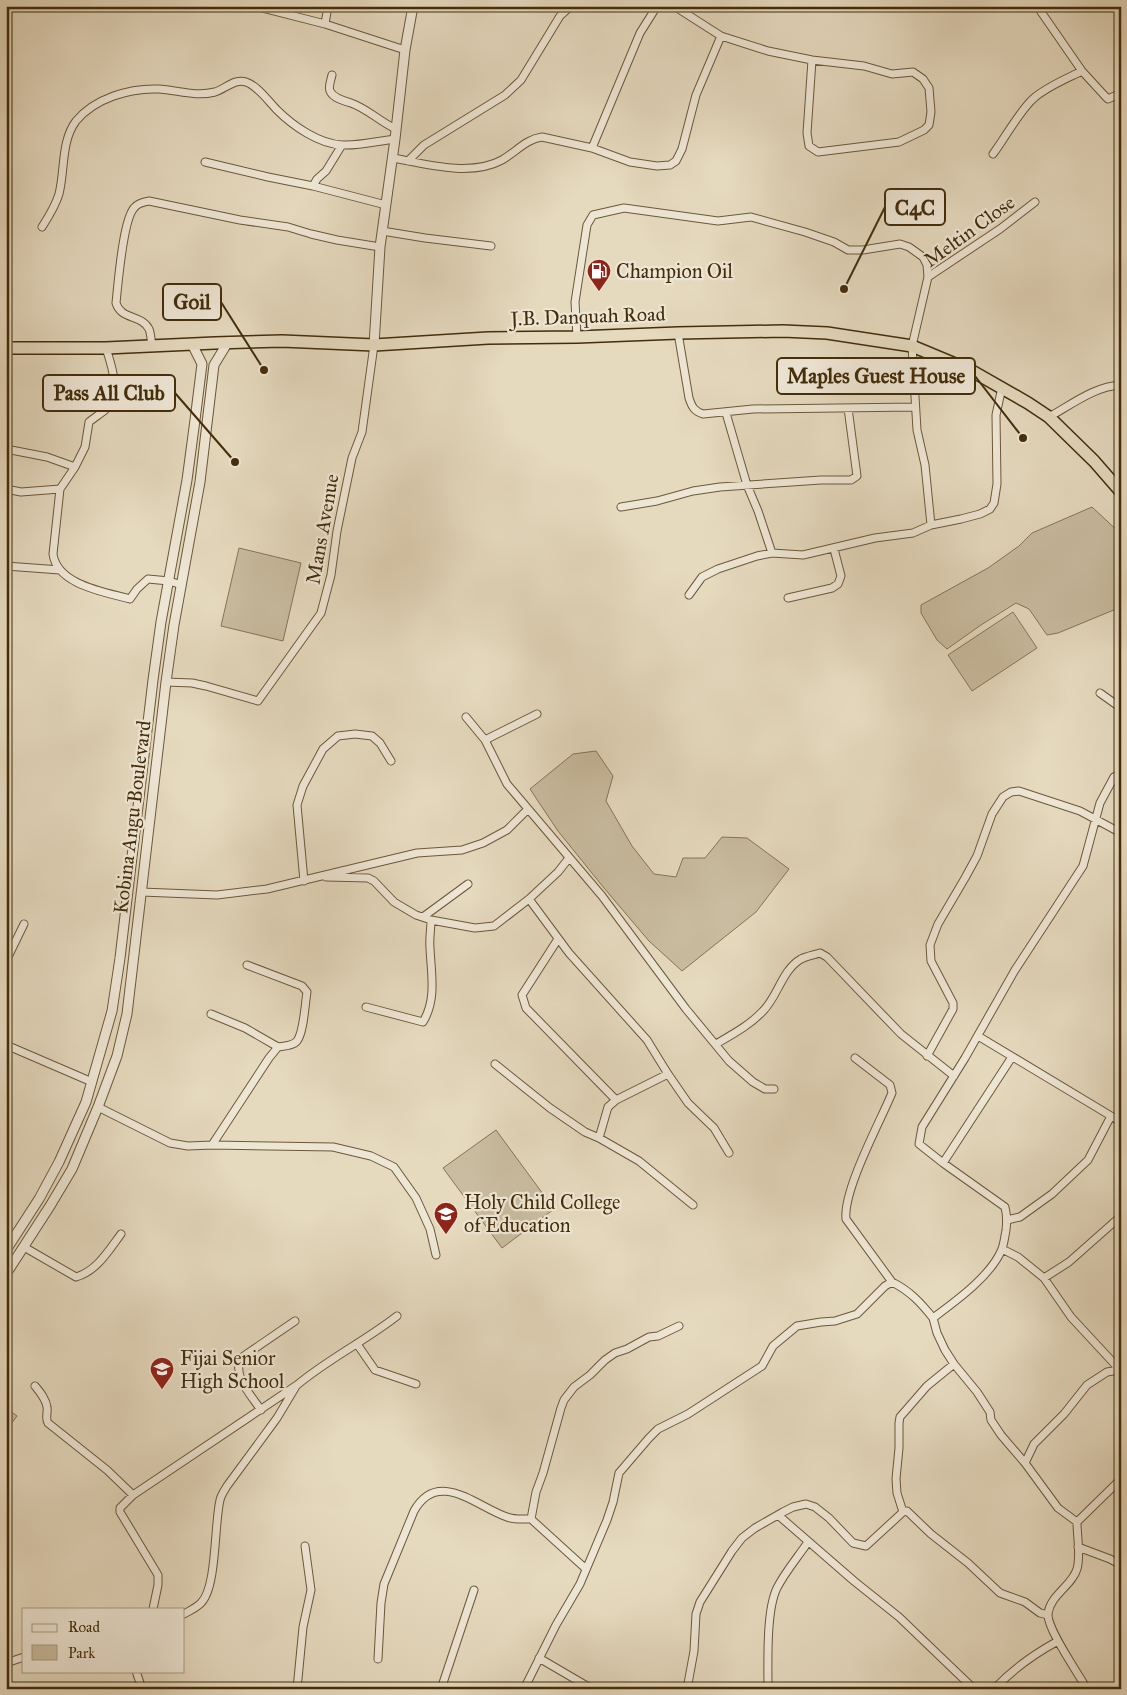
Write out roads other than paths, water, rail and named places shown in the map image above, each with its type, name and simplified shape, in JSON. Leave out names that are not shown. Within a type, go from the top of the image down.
[{"type":"highway","name":"J.B. Danquah Road","points":[[6,348],[106,348],[282,341],[374,345],[488,338],[783,331],[828,333],[912,346],[972,371],[1002,387],[1049,418],[1094,461],[1121,492]]},
{"type":"street","points":[[255,6],[325,24],[405,50]]},
{"type":"street","points":[[325,24],[328,6]]},
{"type":"street","points":[[374,345],[380,247],[393,158],[405,50],[413,6]]},
{"type":"street","points":[[408,161],[424,145],[505,95],[521,80],[560,16],[570,6]]},
{"type":"street","points":[[592,148],[640,33],[657,6]]},
{"type":"street","points":[[674,6],[721,36],[768,51],[812,60],[864,66],[892,74],[913,72],[923,79],[929,88],[929,125],[924,130],[899,142],[818,152],[810,146],[807,133],[812,60]]},
{"type":"street","points":[[1037,6],[1082,71],[1108,99],[1121,93]]},
{"type":"street","points":[[393,158],[434,166],[484,167],[502,160],[535,138],[542,137],[592,148],[630,162],[670,166],[676,161],[682,149],[696,96],[721,36]]},
{"type":"street","points":[[994,154],[1034,98],[1082,71]]},
{"type":"street","points":[[332,75],[329,87],[333,95],[343,101],[361,107],[396,134]]},
{"type":"street","points":[[42,227],[55,208],[60,192],[68,134],[77,120],[91,107],[123,93],[159,89],[190,94],[207,93],[216,92],[237,82],[244,81],[252,84],[285,118],[321,139],[342,145],[396,134]]},
{"type":"street","points":[[313,186],[317,179],[326,171],[342,145]]},
{"type":"street","points":[[205,162],[313,186],[386,205]]},
{"type":"street","points":[[152,345],[150,330],[136,318],[122,314],[118,310],[116,303],[124,237],[131,212],[134,207],[142,203],[149,201],[240,220],[288,227],[337,240],[380,247]]},
{"type":"street","name":"Meltin Close","points":[[931,525],[925,465],[917,430],[912,346],[928,277],[1000,229],[1035,202]]},
{"type":"street","points":[[577,337],[575,302],[587,225],[593,215],[624,208],[718,221],[751,217],[812,234],[834,242],[848,250],[863,250],[900,244],[909,247],[923,257],[927,265],[928,277]]},
{"type":"street","points":[[382,231],[491,246]]},
{"type":"street","points":[[678,333],[689,398],[696,412],[703,414],[753,409],[915,407]]},
{"type":"street","name":"Kobina Angu Boulevard","points":[[6,1274],[72,1169],[98,1108],[117,1056],[127,1014],[166,682],[200,482],[214,365],[228,342]]},
{"type":"street","points":[[192,344],[202,364],[214,365]]},
{"type":"street","name":"Mans Avenue","points":[[166,682],[192,683],[258,701],[321,613],[332,575],[337,531],[350,466],[362,432],[374,345]]},
{"type":"street","points":[[106,348],[113,369],[114,387],[110,403],[106,409],[89,422],[85,447],[75,467],[60,489],[53,554],[54,560],[60,570],[78,583],[130,599],[137,588],[148,579],[169,581],[182,585]]},
{"type":"street","name":"Kobina Angu Boulevard","points":[[6,1250],[39,1199],[59,1162],[86,1102],[112,1011],[153,680],[188,480],[202,364]]},
{"type":"street","points":[[1049,418],[1098,390],[1110,386],[1121,386]]},
{"type":"street","points":[[689,595],[702,577],[718,569],[757,556],[772,553],[803,555],[834,549],[875,538],[912,533],[931,525],[980,514],[990,509],[994,503],[998,459],[996,415],[1002,387]]},
{"type":"street","points":[[621,507],[657,501],[693,491],[747,484],[851,480],[857,476],[848,408]]},
{"type":"street","points":[[726,413],[747,484],[772,553]]},
{"type":"street","points":[[6,449],[47,457],[75,467]]},
{"type":"street","points":[[6,489],[21,492],[60,489]]},
{"type":"street","points":[[788,598],[832,588],[838,584],[841,576],[834,549]]},
{"type":"street","points":[[6,566],[60,570]]},
{"type":"street","points":[[1100,693],[1121,708]]},
{"type":"street","points":[[485,740],[537,714]]},
{"type":"street","points":[[466,716],[485,740],[506,784],[608,904],[686,1009],[739,1072],[765,1089],[774,1089]]},
{"type":"street","points":[[304,881],[297,805],[303,786],[323,749],[338,736],[355,734],[372,736],[380,743],[391,761]]},
{"type":"street","points":[[933,1318],[972,1287],[996,1260],[1002,1249],[1007,1220],[1005,1207],[942,1163],[919,1144],[922,1127],[978,1036],[1015,970],[1083,866],[1088,841],[1100,803],[1114,777],[1121,774]]},
{"type":"street","points":[[928,1056],[953,1009],[953,1003],[931,961],[930,945],[938,924],[976,856],[992,814],[1003,797],[1011,792],[1019,791],[1080,811],[1121,833]]},
{"type":"street","points":[[127,891],[217,895],[267,889],[417,853],[462,850],[482,843],[507,830],[528,809]]},
{"type":"street","points":[[321,876],[368,878],[374,881],[394,902],[423,918],[474,928],[494,926],[529,899],[558,872],[569,858]]},
{"type":"street","points":[[423,918],[468,884]]},
{"type":"street","points":[[529,899],[558,939],[647,1040],[688,1103],[714,1128],[729,1153]]},
{"type":"street","points":[[366,1007],[423,1022],[427,1016],[433,985],[429,946],[432,920]]},
{"type":"street","points":[[6,961],[24,924]]},
{"type":"street","points":[[558,939],[522,996],[526,1008],[616,1100]]},
{"type":"street","points":[[716,1044],[748,1025],[763,1012],[772,1002],[786,974],[795,964],[803,958],[820,953],[827,957],[902,1034],[954,1076]]},
{"type":"street","points":[[212,1145],[269,1058],[278,1047],[293,1044],[298,1040],[302,1026],[307,992],[302,986],[247,966]]},
{"type":"street","points":[[211,1014],[245,1028],[278,1047]]},
{"type":"street","points":[[978,1036],[1121,1122]]},
{"type":"street","points":[[6,1045],[92,1082]]},
{"type":"street","points":[[942,1163],[1012,1057]]},
{"type":"street","points":[[855,1058],[890,1085],[892,1093],[853,1183],[845,1211],[846,1219],[892,1282],[905,1288],[912,1294],[933,1318],[937,1333],[954,1364],[972,1383],[990,1412],[991,1420],[1001,1435],[1025,1463],[1058,1508],[1077,1522]]},
{"type":"street","points":[[495,1064],[550,1108],[585,1132],[599,1138],[639,1162],[694,1205]]},
{"type":"street","points":[[599,1138],[608,1108],[616,1100],[668,1074]]},
{"type":"street","points":[[98,1108],[170,1143],[188,1146],[333,1147],[371,1156],[394,1167],[416,1198],[430,1229],[436,1255]]},
{"type":"street","points":[[1007,1220],[1020,1217],[1052,1194],[1088,1160],[1111,1116]]},
{"type":"street","points":[[1044,1278],[1068,1262],[1121,1216]]},
{"type":"street","points":[[24,1247],[76,1277],[85,1275],[96,1266],[121,1234]]},
{"type":"street","points":[[1002,1249],[1018,1257],[1044,1278],[1071,1317],[1120,1371]]},
{"type":"street","points":[[524,1689],[565,1609],[578,1590],[610,1511],[619,1473],[649,1438],[658,1429],[688,1414],[762,1366],[773,1346],[797,1326],[835,1321],[857,1314],[885,1286],[892,1282]]},
{"type":"street","points":[[153,1608],[158,1575],[120,1512],[123,1504],[133,1495],[297,1385],[319,1367],[357,1344],[397,1316]]},
{"type":"street","points":[[260,1410],[243,1384],[238,1372],[238,1364],[241,1358],[295,1321]]},
{"type":"street","points":[[531,1519],[536,1492],[564,1400],[568,1393],[615,1353],[649,1337],[658,1336],[679,1326]]},
{"type":"street","points":[[357,1344],[375,1370],[416,1384]]},
{"type":"street","points":[[903,1512],[897,1493],[896,1479],[900,1448],[900,1417],[927,1386],[954,1364]]},
{"type":"street","points":[[1025,1463],[1034,1444],[1064,1414],[1087,1385],[1107,1372],[1120,1371]]},
{"type":"street","points":[[185,1613],[201,1603],[211,1583],[220,1498],[277,1418],[297,1385]]},
{"type":"street","points":[[35,1386],[45,1400],[48,1423],[107,1470],[133,1495]]},
{"type":"street","points":[[1087,1689],[1058,1641],[1048,1615],[1053,1600],[1077,1568],[1077,1522],[1121,1479]]},
{"type":"street","points":[[378,1659],[384,1584],[414,1511],[426,1496],[435,1493],[452,1492],[473,1500],[508,1518],[531,1519],[586,1569]]},
{"type":"street","points":[[687,1689],[694,1651],[696,1614],[705,1591],[742,1538],[755,1528],[793,1507],[806,1504],[815,1507],[829,1518],[853,1543],[866,1546],[903,1512]]},
{"type":"street","points":[[903,1512],[907,1512],[968,1563],[1000,1593],[1025,1602],[1040,1613],[1048,1615]]},
{"type":"street","points":[[778,1515],[899,1617],[974,1689]]},
{"type":"street","points":[[768,1689],[768,1638],[772,1602],[777,1588],[808,1542]]},
{"type":"street","points":[[297,1689],[303,1627],[311,1590],[305,1546]]},
{"type":"street","points":[[1078,1547],[1121,1565]]},
{"type":"street","points":[[441,1689],[474,1590]]},
{"type":"street","points":[[994,1689],[1010,1672],[1038,1652],[1058,1641]]},
{"type":"street","points":[[6,1663],[22,1658]]},
{"type":"street","points":[[539,1658],[592,1689]]},
{"type":"street","points":[[136,1672],[142,1689]]},
{"type":"place","name":"C4C","points":[[844,289]]},
{"type":"place","name":"Champion Oil","points":[[599,292]]},
{"type":"place","name":"Goil","points":[[264,370]]},
{"type":"place","name":"Maples Guest House","points":[[1023,438]]},
{"type":"place","name":"Pass All Club","points":[[235,462]]},
{"type":"place","name":"Holy Child College of Education","points":[[446,1235]]},
{"type":"place","name":"Fijai Senior High School","points":[[162,1390]]}]
